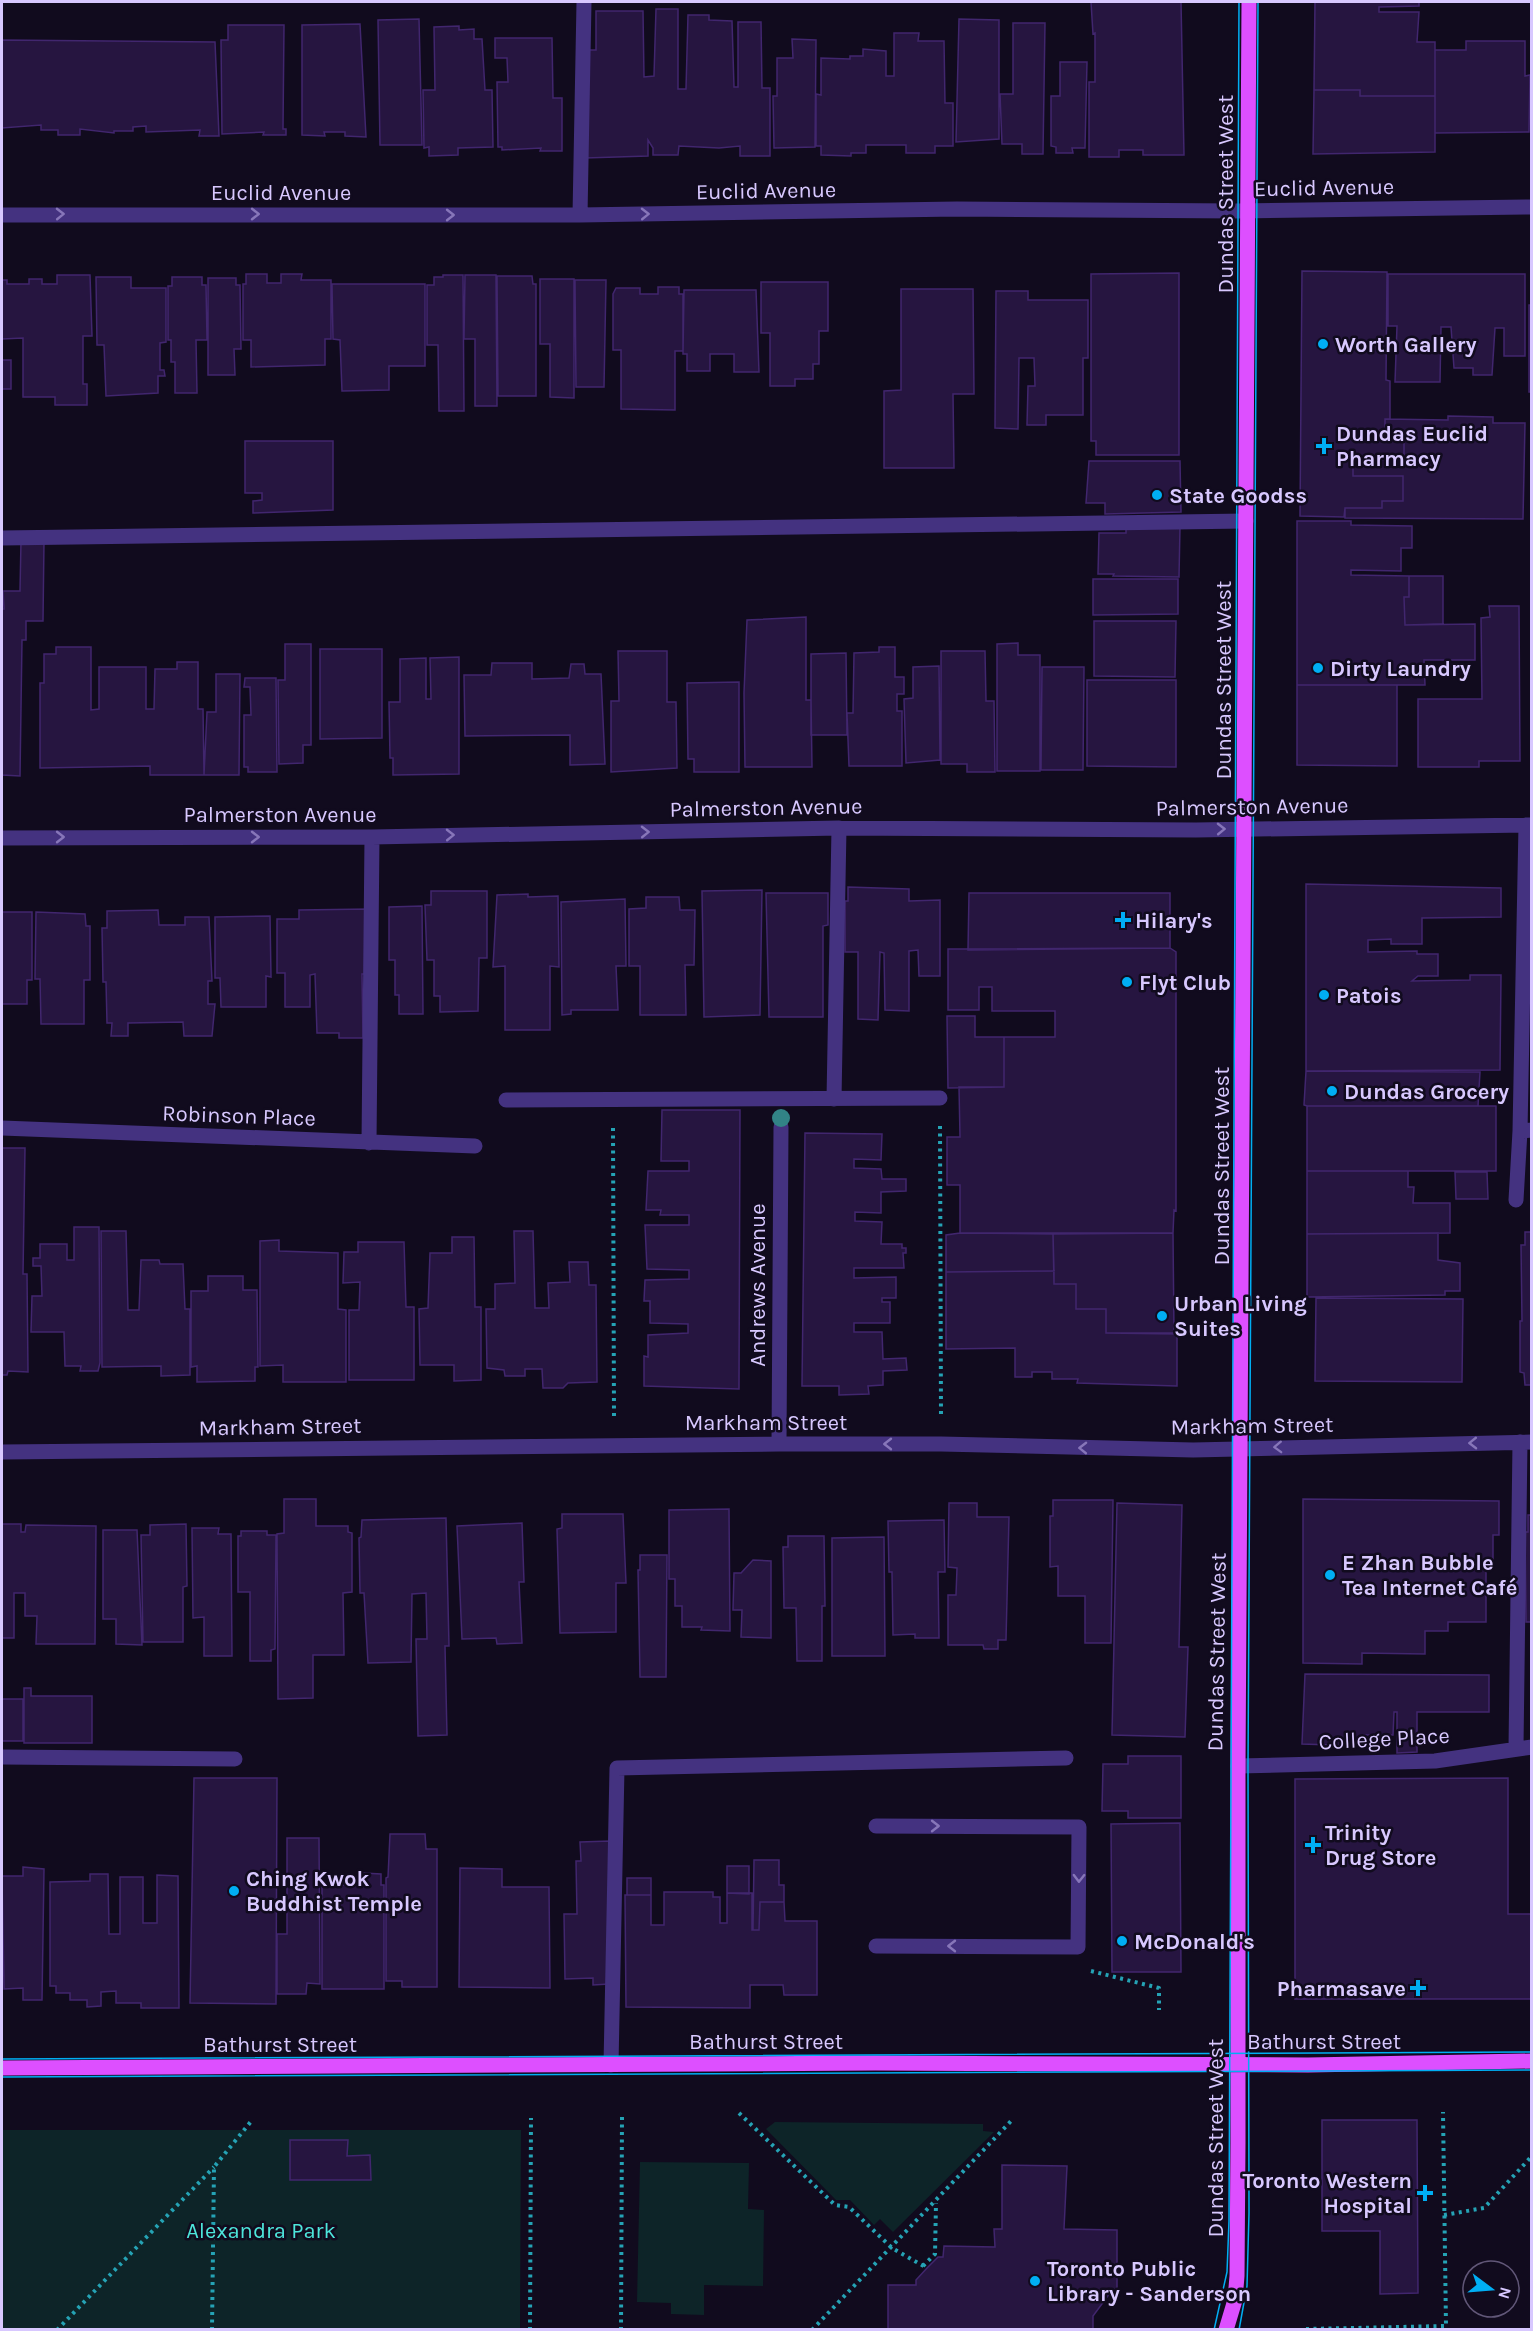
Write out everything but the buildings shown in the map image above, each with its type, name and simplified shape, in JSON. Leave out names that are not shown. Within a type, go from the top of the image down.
[{"type":"main road","name":"Dundas Street West","points":[[1226,2330],[1235,2300],[1237,2276],[1249,2]]},
{"type":"main road","name":"Bathurst Street","points":[[2,2068],[1532,2061]]},
{"type":"street","points":[[580,216],[584,2]]},
{"type":"street","name":"Euclid Avenue","points":[[2,214],[580,216],[957,209],[1247,210],[1532,207]]},
{"type":"street","points":[[2,538],[1246,521]]},
{"type":"street","points":[[1516,1200],[1526,1130],[1529,825]]},
{"type":"street","name":"Palmerston Avenue","points":[[2,838],[372,837],[839,828],[1245,829],[1529,825]]},
{"type":"street","points":[[834,1099],[839,828]]},
{"type":"street","points":[[369,1143],[372,837]]},
{"type":"street","points":[[506,1100],[940,1098]]},
{"type":"street","name":"Andrews Avenue","points":[[779,1444],[780,1127]]},
{"type":"street","name":"Robinson Place","points":[[2,1128],[475,1146]]},
{"type":"street","points":[[1516,1748],[1526,1442]]},
{"type":"street","name":"Markham Street","points":[[2,1452],[779,1444],[941,1444],[1193,1450],[1526,1442]]},
{"type":"street","name":"College Place","points":[[1238,1766],[1435,1761],[1532,1747]]},
{"type":"street","points":[[2,1757],[235,1759]]},
{"type":"street","points":[[611,2065],[617,1768],[1066,1758]]},
{"type":"street","points":[[876,1826],[1079,1827],[1078,1947],[876,1946]]},
{"type":"path","points":[[940,1098],[941,1444]]},
{"type":"path","points":[[613,1100],[614,1446]]},
{"type":"path","points":[[1078,1947],[1092,1972],[1159,1988],[1159,2010]]},
{"type":"path","points":[[1306,2329],[1446,2328],[1443,2112]]},
{"type":"path","points":[[739,2113],[835,2205],[849,2207],[892,2248],[925,2267],[935,2254],[936,2201]]},
{"type":"path","points":[[621,2330],[622,2115]]},
{"type":"path","points":[[530,2330],[531,2118]]},
{"type":"path","points":[[57,2330],[214,2167],[253,2119]]},
{"type":"path","points":[[812,2330],[1013,2119]]},
{"type":"path","points":[[1444,2215],[1484,2208],[1532,2156]]},
{"type":"path","points":[[212,2330],[214,2167]]},
{"type":"green space","points":[[775,2122],[983,2124],[983,2131],[994,2132],[893,2232],[880,2219],[874,2225],[850,2200],[836,2200],[766,2129]]},
{"type":"green space","name":"Alexandra Park","points":[[2,2130],[521,2130],[520,2329],[2,2329]]},
{"type":"green space","points":[[640,2162],[749,2163],[748,2209],[764,2210],[763,2286],[704,2285],[704,2315],[671,2314],[671,2303],[637,2302]]},
{"type":"tram line","points":[[1214,2330],[1227,2272],[1229,2221],[1239,2]]},
{"type":"tram line","points":[[1239,2330],[1247,2286],[1249,2213],[1248,1766],[1258,2]]},
{"type":"tram line","points":[[2,2059],[1532,2052]]},
{"type":"tram line","points":[[2,2077],[1532,2070]]},
{"type":"place","name":"Worth Gallery","points":[[1323,344]]},
{"type":"place","name":"Dundas Euclid Pharmacy","points":[[1324,446]]},
{"type":"place","name":"State Goodss","points":[[1157,495]]},
{"type":"place","name":"Dirty Laundry","points":[[1318,668]]},
{"type":"place","name":"Hilary's","points":[[1123,920]]},
{"type":"place","name":"Flyt Club","points":[[1127,982]]},
{"type":"place","name":"Patois","points":[[1324,995]]},
{"type":"place","name":"Dundas Grocery","points":[[1332,1091]]},
{"type":"place","name":"Urban Living Suites","points":[[1162,1316]]},
{"type":"place","name":"E Zhan Bubble Tea Internet Café","points":[[1330,1575]]},
{"type":"place","name":"Trinity Drug Store","points":[[1313,1845]]},
{"type":"place","name":"Ching Kwok Buddhist Temple","points":[[234,1891]]},
{"type":"place","name":"McDonald's","points":[[1122,1941]]},
{"type":"place","name":"Pharmasave","points":[[1418,1988]]},
{"type":"place","name":"Toronto Western Hospital","points":[[1425,2193]]},
{"type":"place","name":"Toronto Public Library - Sanderson","points":[[1035,2281]]}]
